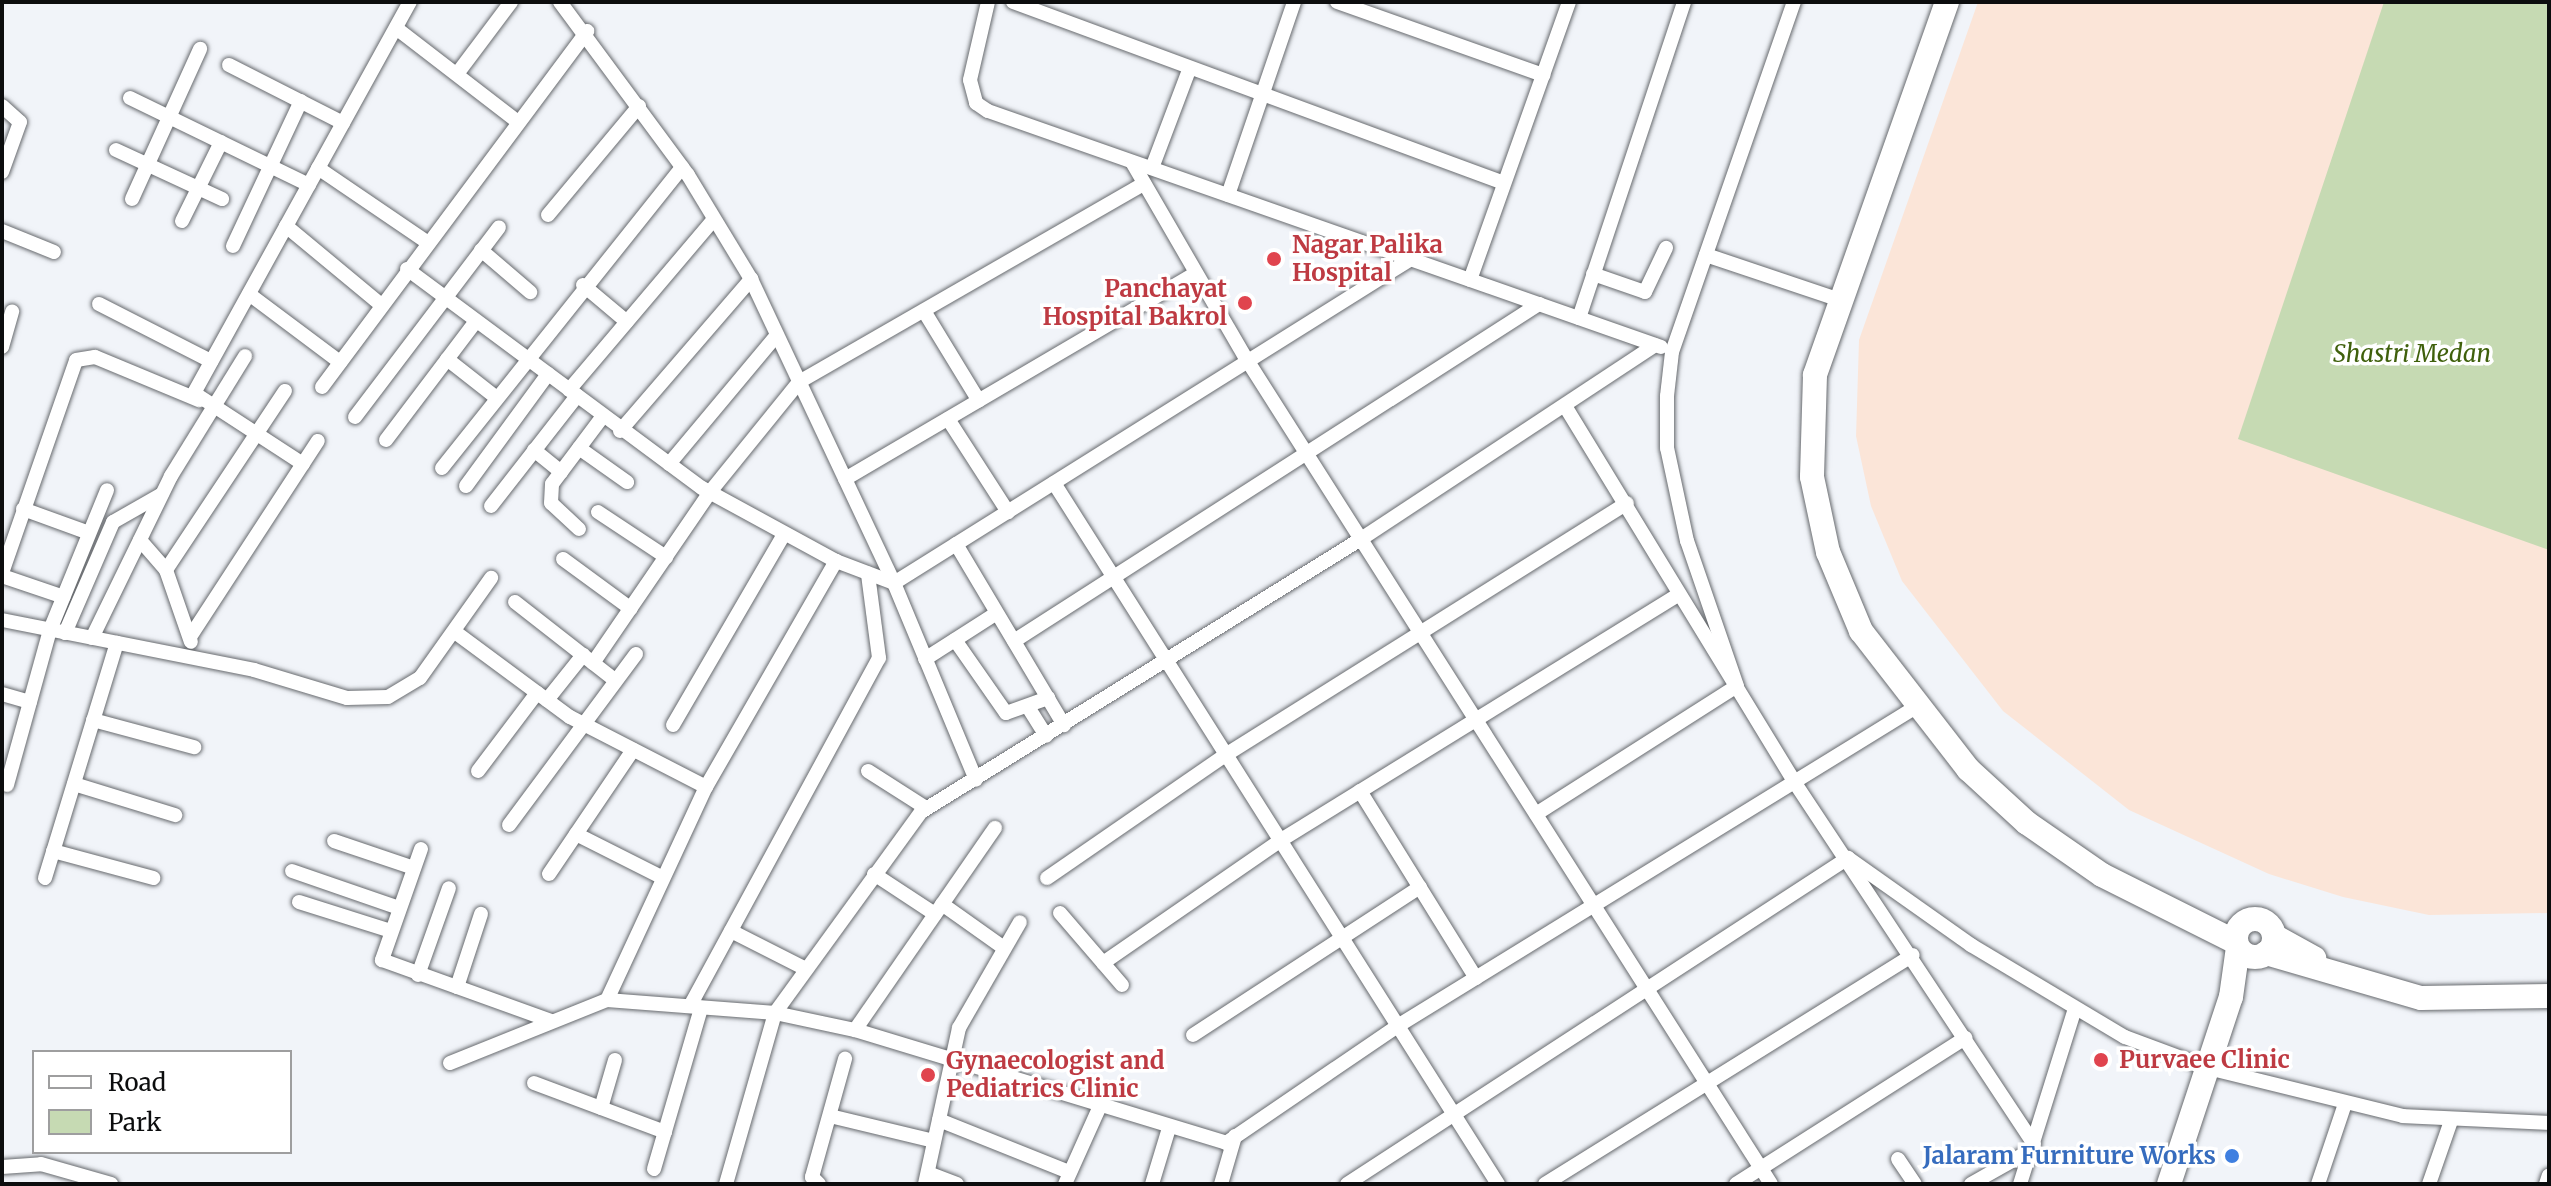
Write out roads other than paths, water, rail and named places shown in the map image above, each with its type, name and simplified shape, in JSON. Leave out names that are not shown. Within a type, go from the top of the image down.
[{"type":"main road","points":[[1947,2],[1815,375],[1812,477],[1828,552],[1861,631],[1916,707],[2027,823],[2102,875],[2253,943],[2421,998],[2549,996]]},
{"type":"main road","points":[[2253,943],[2422,986],[2549,981]]},
{"type":"main road","points":[[2169,1184],[2231,997],[2253,943]]},
{"type":"street","points":[[205,404],[194,393],[410,2]]},
{"type":"street","points":[[457,74],[511,2]]},
{"type":"street","points":[[560,2],[587,31],[682,167],[751,279],[894,583],[976,780]]},
{"type":"street","points":[[988,2],[971,64],[976,103],[1132,162],[1672,352]]},
{"type":"street","points":[[1013,2],[1262,97],[1504,183]]},
{"type":"street","points":[[1228,195],[1294,2]]},
{"type":"street","points":[[1337,2],[1543,75]]},
{"type":"street","points":[[1470,280],[1569,2]]},
{"type":"street","points":[[1579,318],[1684,2]]},
{"type":"street","points":[[1737,686],[1687,541],[1667,448],[1672,352],[1794,2]]},
{"type":"street","points":[[396,28],[518,122]]},
{"type":"street","points":[[322,387],[587,31]]},
{"type":"street","points":[[132,199],[200,49]]},
{"type":"street","points":[[229,65],[343,123]]},
{"type":"street","points":[[1152,168],[1189,70]]},
{"type":"street","points":[[130,98],[309,185]]},
{"type":"street","points":[[233,246],[301,101]]},
{"type":"street","points":[[2,106],[20,122],[2,172]]},
{"type":"street","points":[[548,215],[639,106]]},
{"type":"street","points":[[182,221],[221,142]]},
{"type":"street","points":[[116,150],[222,199]]},
{"type":"street","points":[[1132,162],[1247,360],[1771,1184]]},
{"type":"street","points":[[442,468],[524,356],[682,167]]},
{"type":"street","points":[[318,168],[427,242]]},
{"type":"street","points":[[478,771],[542,696],[588,659],[631,609],[710,492],[799,382],[1144,184]]},
{"type":"street","points":[[491,506],[627,322],[713,220]]},
{"type":"street","points":[[286,226],[381,305]]},
{"type":"street","points":[[355,417],[499,227]]},
{"type":"street","points":[[2,231],[54,252]]},
{"type":"street","points":[[1593,274],[1645,292],[1666,248]]},
{"type":"street","points":[[481,250],[530,292]]},
{"type":"street","points":[[1706,255],[1840,300]]},
{"type":"street","points":[[894,583],[1411,259]]},
{"type":"street","points":[[407,269],[620,431],[710,492],[836,561],[894,583]]},
{"type":"street","points":[[845,479],[1195,274]]},
{"type":"street","points":[[620,431],[751,279]]},
{"type":"street","points":[[583,285],[627,322]]},
{"type":"street","points":[[249,294],[340,362]]},
{"type":"street","points":[[99,304],[211,361]]},
{"type":"street","points":[[1014,641],[1304,451],[1539,304]]},
{"type":"street","points":[[2,347],[12,311]]},
{"type":"street","points":[[924,311],[979,401]]},
{"type":"street","points":[[386,440],[476,321]]},
{"type":"street","points":[[669,464],[777,335]]},
{"type":"street","points":[[726,1184],[775,1013],[874,874],[926,808],[976,780],[1361,539],[1655,345]]},
{"type":"street","points":[[92,638],[205,404],[245,356]]},
{"type":"street","points":[[64,597],[2,575],[76,360],[95,357],[205,404],[303,464]]},
{"type":"street","points":[[447,359],[494,396]]},
{"type":"street","points":[[466,486],[548,374]]},
{"type":"street","points":[[166,570],[285,391]]},
{"type":"street","points":[[1565,406],[1627,503],[1678,595],[1795,783],[1913,955],[2034,1147]]},
{"type":"street","points":[[579,529],[551,503],[561,472],[603,416]]},
{"type":"street","points":[[948,419],[1008,512]]},
{"type":"street","points":[[190,637],[318,441]]},
{"type":"street","points":[[579,448],[627,482]]},
{"type":"street","points":[[534,450],[561,472]]},
{"type":"street","points":[[1054,483],[1169,660],[1396,1027],[1498,1184]]},
{"type":"street","points":[[58,631],[64,597],[107,490]]},
{"type":"street","points":[[7,785],[8,758],[58,631],[113,522],[162,494]]},
{"type":"street","points":[[1047,878],[1227,754],[1627,503]]},
{"type":"street","points":[[23,509],[89,533]]},
{"type":"street","points":[[598,512],[666,557]]},
{"type":"street","points":[[673,725],[784,534]]},
{"type":"street","points":[[140,540],[166,570],[190,637],[193,658]]},
{"type":"street","points":[[956,544],[1064,725]]},
{"type":"street","points":[[563,559],[631,609]]},
{"type":"street","points":[[607,1000],[661,877],[706,787],[836,561]]},
{"type":"street","points":[[654,1169],[696,1007],[731,931],[879,658],[868,574]]},
{"type":"street","points":[[2,620],[193,658],[347,698],[388,697],[420,678],[491,578]]},
{"type":"street","points":[[1103,963],[1281,840],[1678,595]]},
{"type":"street","points":[[515,602],[615,680]]},
{"type":"street","points":[[925,659],[997,613]]},
{"type":"street","points":[[455,632],[581,723],[706,787]]},
{"type":"street","points":[[955,640],[998,707],[1013,713],[1048,698]]},
{"type":"street","points":[[45,878],[117,643]]},
{"type":"street","points":[[509,825],[581,723],[636,654]]},
{"type":"street","points":[[1536,814],[1737,686]]},
{"type":"street","points":[[2,694],[30,702]]},
{"type":"street","points":[[1028,707],[1046,736]]},
{"type":"street","points":[[450,1063],[607,1000],[775,1013],[855,1030],[1220,1144],[1396,1027],[1916,707]]},
{"type":"street","points":[[93,720],[194,747]]},
{"type":"street","points":[[549,874],[633,750]]},
{"type":"street","points":[[868,771],[926,808]]},
{"type":"street","points":[[74,784],[175,815]]},
{"type":"street","points":[[1360,791],[1476,978]]},
{"type":"street","points":[[855,1030],[995,828]]},
{"type":"street","points":[[576,834],[661,877]]},
{"type":"street","points":[[334,841],[414,868]]},
{"type":"street","points":[[421,849],[382,960],[551,1021]]},
{"type":"street","points":[[53,851],[153,878]]},
{"type":"street","points":[[1347,1184],[1848,858]]},
{"type":"street","points":[[1848,858],[2075,1009],[2125,1037],[2208,1068],[2345,1104],[2451,1121],[2549,1123]]},
{"type":"street","points":[[292,871],[399,908]]},
{"type":"street","points":[[874,874],[1004,948]]},
{"type":"street","points":[[1193,1035],[1420,887]]},
{"type":"street","points":[[418,975],[449,888]]},
{"type":"street","points":[[299,902],[391,931]]},
{"type":"street","points":[[1060,913],[1122,985]]},
{"type":"street","points":[[457,987],[481,914]]},
{"type":"street","points":[[957,1184],[927,1178],[953,1059],[968,1007],[1020,922]]},
{"type":"street","points":[[731,931],[806,969]]},
{"type":"street","points":[[1545,1184],[1913,955]]},
{"type":"street","points":[[2020,1184],[2075,1009]]},
{"type":"street","points":[[1736,1184],[1965,1038]]},
{"type":"street","points":[[819,1184],[812,1177],[845,1059]]},
{"type":"street","points":[[601,1108],[615,1060]]},
{"type":"street","points":[[534,1083],[665,1132]]},
{"type":"street","points":[[2318,1184],[2345,1104]]},
{"type":"street","points":[[939,1120],[1067,1178],[1100,1106]]},
{"type":"street","points":[[830,1116],[934,1141]]},
{"type":"street","points":[[2429,1184],[2451,1121]]},
{"type":"street","points":[[1152,1184],[1169,1128]]},
{"type":"street","points":[[1221,1184],[1235,1136]]},
{"type":"street","points":[[1971,1184],[2034,1147]]},
{"type":"street","points":[[57,1168],[60,1154]]},
{"type":"street","points":[[1898,1159],[1915,1184]]},
{"type":"street","points":[[2,1167],[57,1168],[111,1184]]},
{"type":"street","points":[[2546,1184],[2549,1175]]},
{"type":"place","name":"Nagar Palika Hospital","points":[[1274,259]]},
{"type":"place","name":"Panchayat Hospital Bakrol","points":[[1245,303]]},
{"type":"place","name":"Purvaee Clinic","points":[[2101,1060]]},
{"type":"place","name":"Gynaecologist and Pediatrics Clinic","points":[[928,1075]]},
{"type":"place","name":"Jalaram Furniture Works","points":[[2232,1156]]},
{"type":"park label","name":"Shastri Medan","points":[[2412,354]]}]
